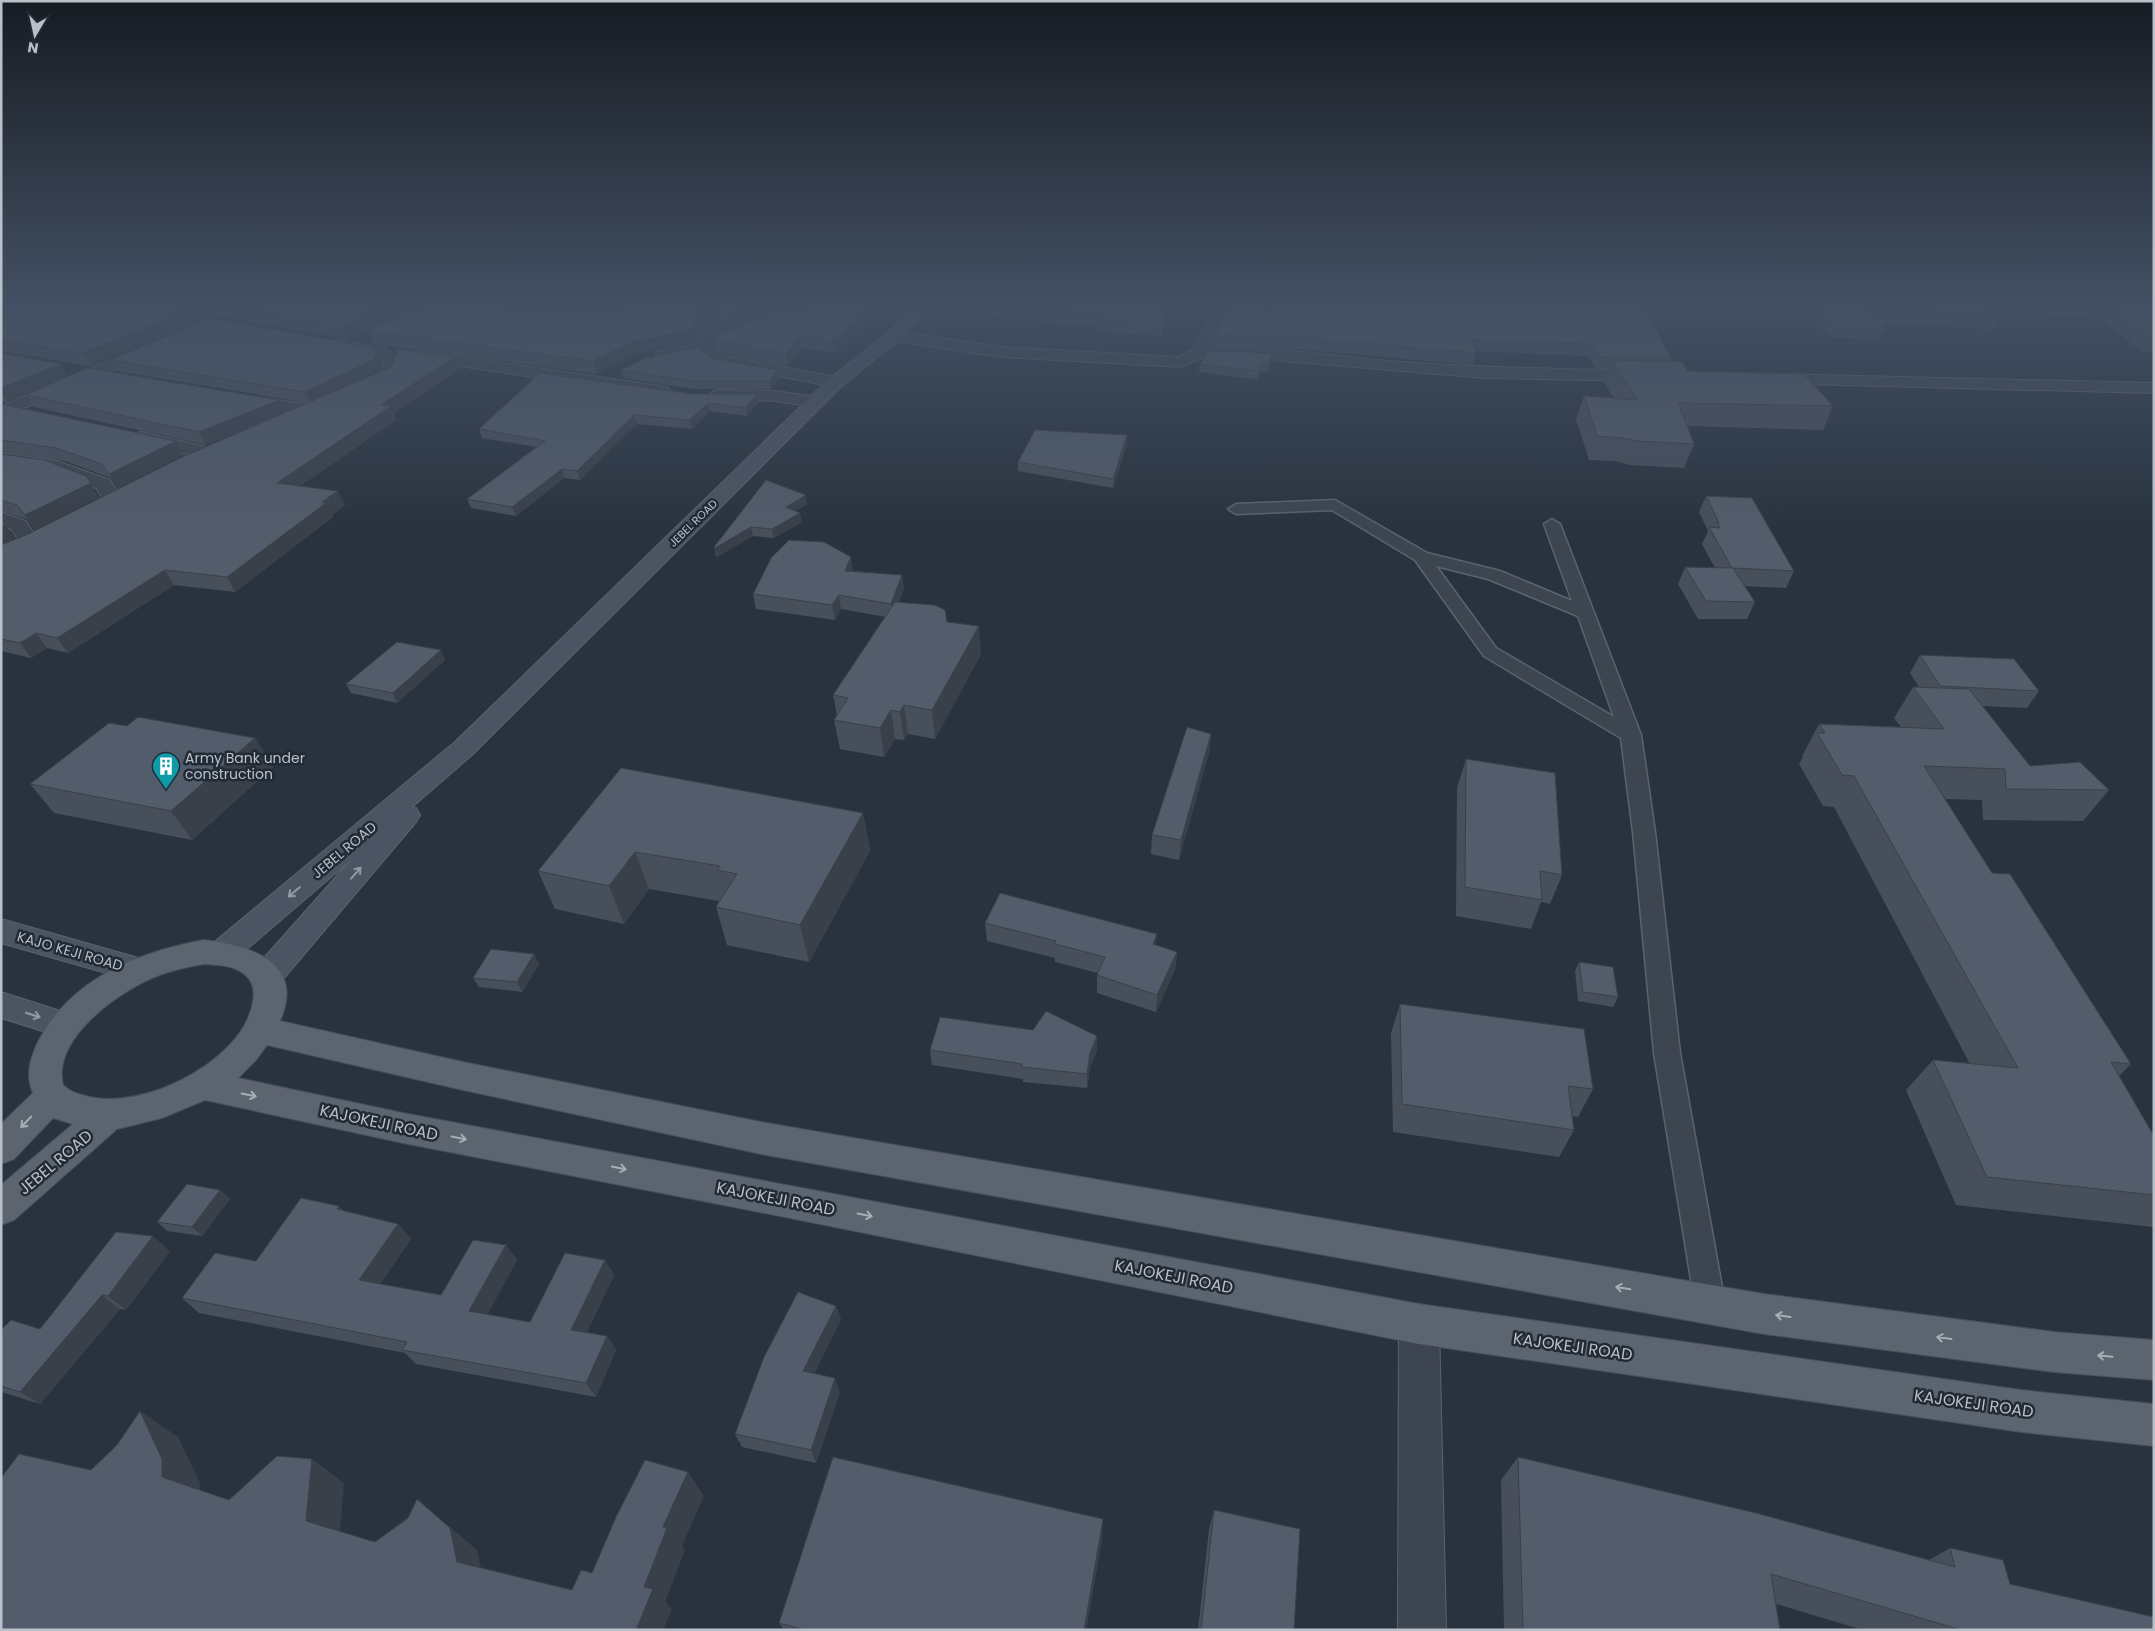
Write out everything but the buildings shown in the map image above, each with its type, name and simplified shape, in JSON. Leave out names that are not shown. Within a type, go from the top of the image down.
[{"type":"main road","name":"JEBEL ROAD","points":[[223,952],[464,748],[840,379]]},
{"type":"main road","name":"JEBEL ROAD","points":[[267,976],[464,748]]},
{"type":"main road","name":"KAJO KEJI ROAD","points":[[1,931],[138,970]]},
{"type":"main road","points":[[223,952],[242,957],[257,964],[267,976],[272,991],[269,1010],[260,1030],[239,1056],[201,1085],[164,1103],[140,1111],[109,1116],[64,1107],[52,1096],[45,1081],[46,1063],[52,1044],[64,1025],[85,1004],[110,985],[138,970],[182,956],[223,952]]},
{"type":"main road","points":[[1,1005],[64,1025]]},
{"type":"main road","points":[[260,1030],[463,1076],[762,1138],[1764,1314],[2054,1352],[2154,1360]]},
{"type":"main road","name":"KAJOKEJI ROAD","points":[[201,1085],[403,1128],[744,1192],[1419,1324],[2021,1411],[2154,1424]]},
{"type":"main road","points":[[1,1148],[52,1096]]},
{"type":"main road","name":"JEBEL ROAD","points":[[1,1208],[109,1116]]},
{"type":"street","points":[[4,410],[77,379]]},
{"type":"street","points":[[351,394],[379,379]]},
{"type":"street","points":[[587,379],[675,393]]},
{"type":"street","points":[[600,381],[604,379]]},
{"type":"street","points":[[821,379],[836,382]]},
{"type":"street","points":[[1766,379],[2154,388]]},
{"type":"street","points":[[703,396],[776,396],[816,402]]},
{"type":"street","points":[[226,397],[319,407],[277,423]]},
{"type":"street","points":[[4,410],[37,416]]},
{"type":"street","points":[[123,434],[208,453]]},
{"type":"street","points":[[184,464],[226,445]]},
{"type":"street","points":[[1,459],[57,467],[104,484],[120,495],[95,508]]},
{"type":"street","points":[[1,518],[19,525],[30,542]]},
{"type":"street","points":[[1419,1324],[1422,1630]]},
{"type":"lane","points":[[1236,509],[1335,505],[1421,557],[1494,575],[1585,613]]},
{"type":"lane","points":[[1552,524],[1631,735],[1644,832],[1667,1053],[1710,1304]]},
{"type":"lane","points":[[1421,557],[1490,652],[1631,735]]},
{"type":"place","name":"Army Bank under construction","points":[[166,790]]}]
